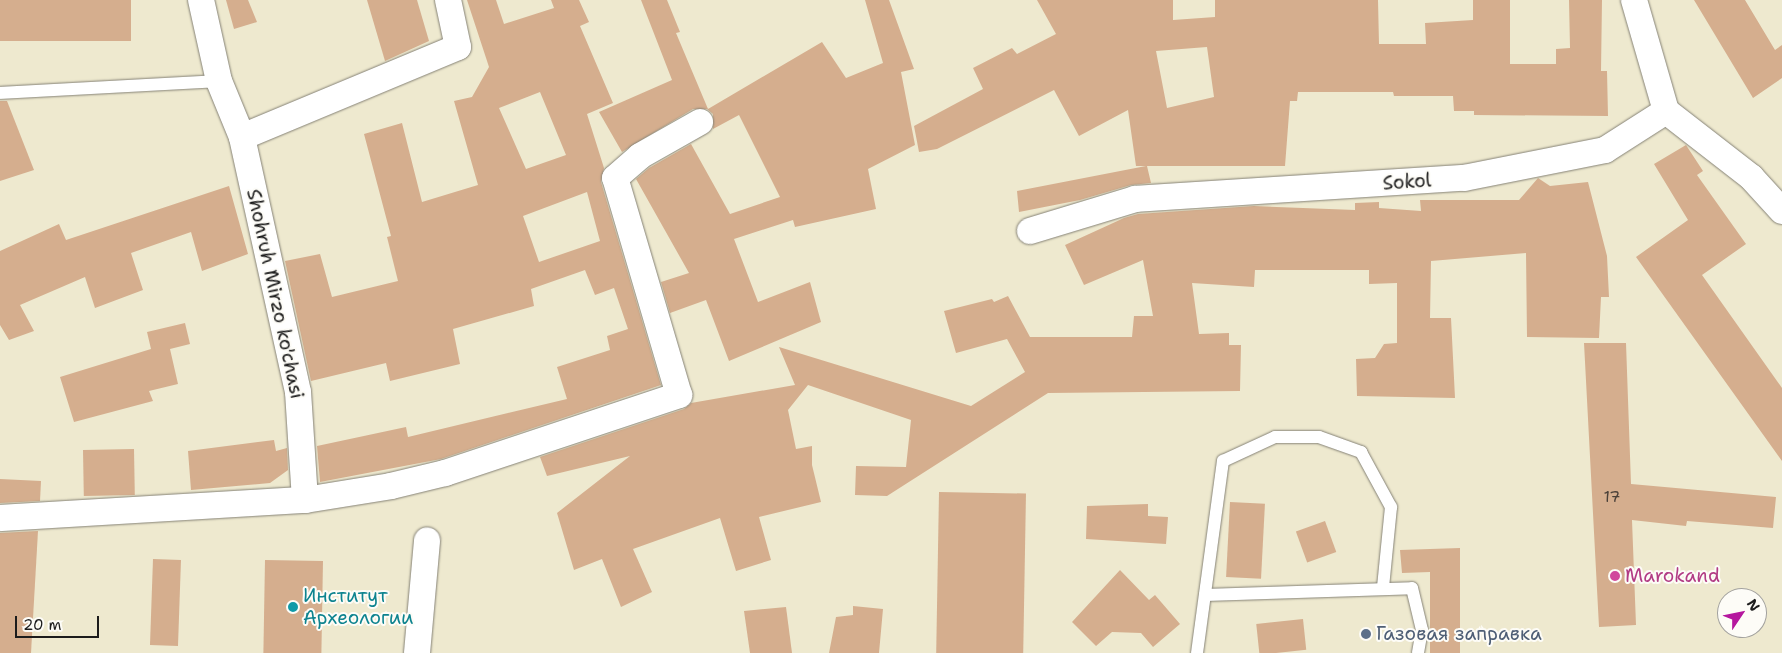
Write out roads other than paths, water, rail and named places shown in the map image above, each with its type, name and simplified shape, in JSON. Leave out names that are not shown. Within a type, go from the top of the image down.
[{"type":"street","name":"Shohruh Mirzo ko'chasi","points":[[202,0],[219,81],[242,137],[298,392],[305,500]]},
{"type":"street","points":[[242,137],[458,47],[448,0]]},
{"type":"street","points":[[1634,0],[1666,111],[1751,177],[1782,211]]},
{"type":"street","name":"Sokol","points":[[1030,231],[1135,199],[1464,178],[1605,150],[1666,111]]},
{"type":"street","points":[[0,518],[305,500],[391,486],[445,473],[679,395],[615,178],[640,156],[700,122]]},
{"type":"street","points":[[417,653],[428,540]]},
{"type":"lane","points":[[0,93],[219,81]]},
{"type":"lane","points":[[1196,653],[1223,461],[1275,437],[1319,437],[1361,452],[1391,508],[1383,586]]},
{"type":"lane","points":[[1205,595],[1383,586],[1412,588],[1422,630],[1418,653]]},
{"type":"place","name":"Marokand","points":[[1615,576]]},
{"type":"place","name":"Институт Археологии","points":[[293,607]]},
{"type":"place","name":"Газовая заправка","points":[[1366,634]]}]
